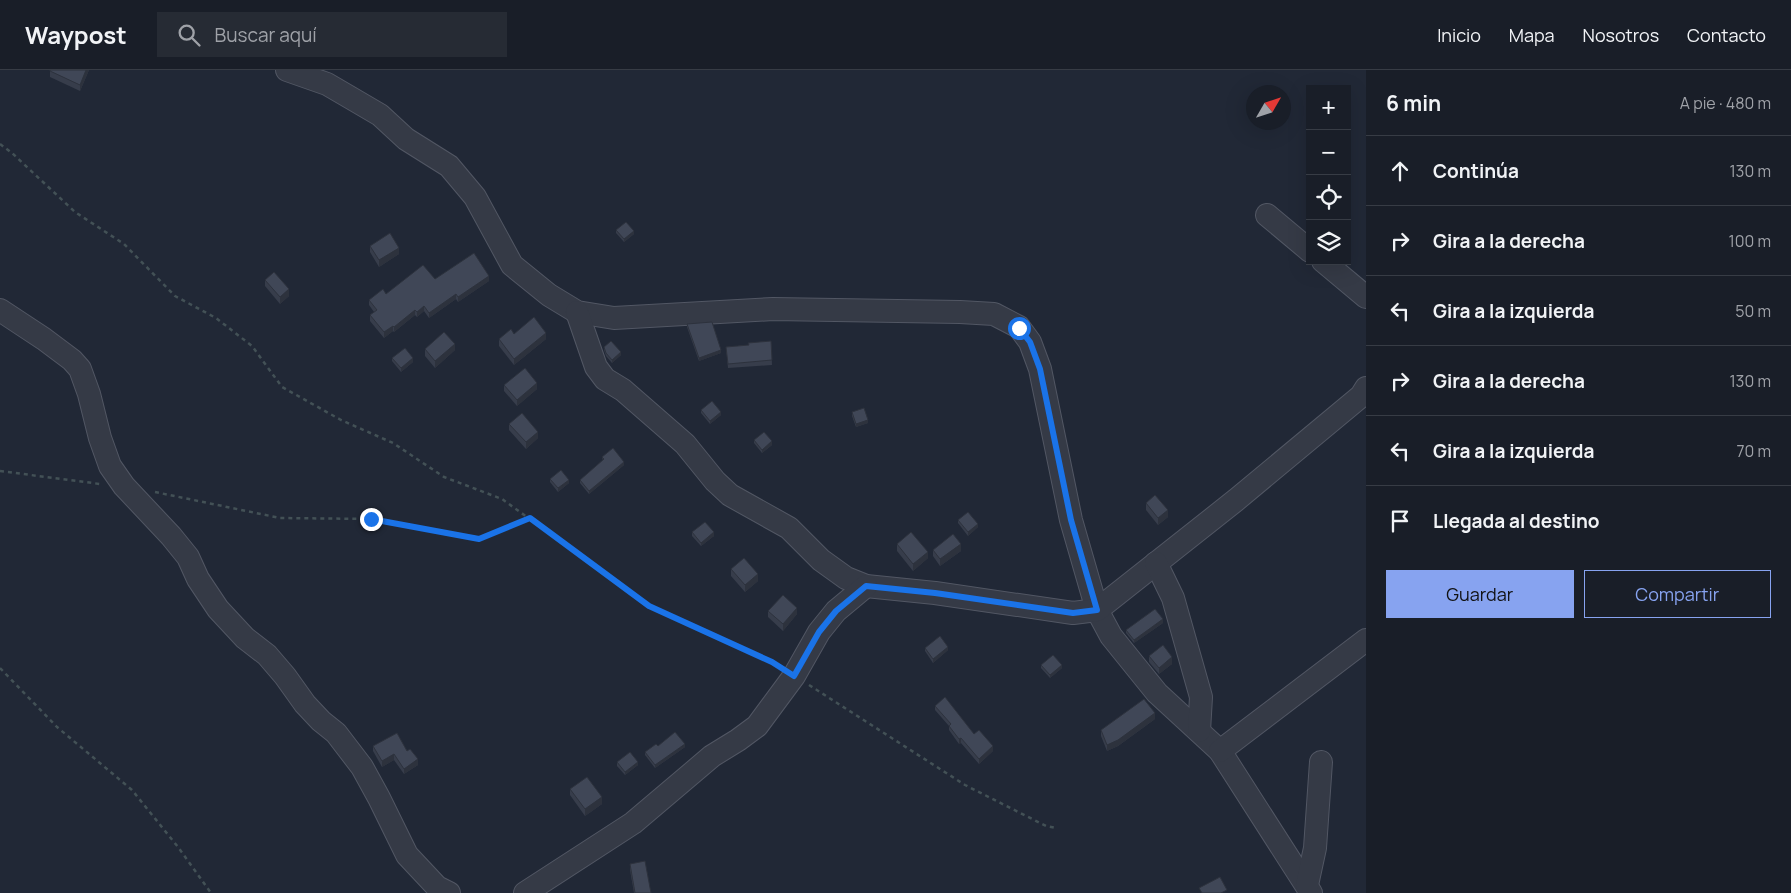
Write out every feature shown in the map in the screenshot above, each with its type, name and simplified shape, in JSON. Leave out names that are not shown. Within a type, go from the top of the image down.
[{"type":"street","points":[[287,70],[327,84],[380,115],[406,139],[449,166],[475,197],[512,265],[550,295],[577,312],[614,318],[773,309],[960,312],[994,314],[1019,328],[1030,342],[1040,369],[1071,520],[1097,610],[1111,636],[1156,693],[1220,751],[1309,889]]},
{"type":"street","points":[[1267,215],[1306,248]]},
{"type":"street","points":[[1328,265],[1366,297]]},
{"type":"street","points":[[0,310],[72,360],[80,369],[110,466],[124,486],[188,556],[198,579],[218,609],[245,638],[266,655],[285,676],[305,704],[336,733],[366,775],[407,855],[437,887],[449,893]]},
{"type":"street","points":[[577,312],[596,367],[605,379],[623,390],[685,444],[714,481],[730,496],[788,528],[821,560],[846,578],[866,586],[935,593],[1073,613],[1097,610],[1236,500],[1361,396],[1366,388]]},
{"type":"street","points":[[1156,563],[1174,598],[1201,697],[1200,731]]},
{"type":"street","points":[[525,893],[633,822],[712,756],[757,726],[794,676],[819,632],[836,611],[866,586]]},
{"type":"street","points":[[1220,751],[1366,640]]},
{"type":"street","points":[[1309,889],[1315,848],[1321,762]]},
{"type":"path","points":[[0,144],[75,212],[124,244],[175,296],[216,318],[252,346],[282,387],[341,420],[393,443],[444,478],[502,499],[649,606],[772,662],[965,785],[1046,826],[1056,828]]},
{"type":"path","points":[[0,471],[124,486],[280,518],[371,519],[479,539],[530,518]]},
{"type":"path","points":[[0,668],[57,727],[132,790],[178,847],[211,893]]},
{"type":"building","points":[[50,70],[86,70],[80,85]]},
{"type":"building","points":[[626,222],[634,231],[624,239],[616,230]]},
{"type":"building","points":[[390,233],[399,248],[379,260],[370,246]]},
{"type":"building","points":[[474,253],[489,276],[458,297],[456,294],[429,313],[424,306],[417,312],[415,310],[394,327],[384,332],[370,315],[377,310],[369,300],[383,289],[386,294],[423,265],[435,279]]},
{"type":"building","points":[[274,272],[289,289],[280,297],[265,280]]},
{"type":"building","points":[[534,317],[546,333],[514,359],[499,339],[511,329],[514,334]]},
{"type":"building","points":[[712,322],[721,350],[699,358],[687,324]]},
{"type":"building","points":[[444,332],[455,344],[435,361],[425,349]]},
{"type":"building","points":[[611,341],[621,352],[612,360],[604,347]]},
{"type":"building","points":[[771,341],[772,360],[728,364],[726,347]]},
{"type":"building","points":[[405,348],[413,358],[401,368],[392,358]]},
{"type":"building","points":[[525,368],[537,383],[517,400],[504,385]]},
{"type":"building","points":[[712,401],[721,412],[710,421],[701,410]]},
{"type":"building","points":[[864,408],[868,420],[856,424],[852,412]]},
{"type":"building","points":[[522,413],[538,432],[526,442],[509,424]]},
{"type":"building","points":[[764,432],[772,441],[762,450],[754,440]]},
{"type":"building","points":[[613,448],[624,462],[589,491],[580,480],[604,459],[602,457]]},
{"type":"building","points":[[561,470],[569,480],[558,488],[550,479]]},
{"type":"building","points":[[1155,495],[1168,510],[1158,518],[1146,503]]},
{"type":"building","points":[[968,512],[978,524],[968,532],[958,520]]},
{"type":"building","points":[[705,522],[714,532],[701,543],[692,532]]},
{"type":"building","points":[[911,532],[928,552],[913,564],[897,544]]},
{"type":"building","points":[[953,534],[961,544],[940,559],[933,550]]},
{"type":"building","points":[[744,558],[758,574],[745,585],[731,569]]},
{"type":"building","points":[[783,595],[797,608],[783,624],[768,611]]},
{"type":"building","points":[[1155,609],[1163,619],[1134,640],[1126,630]]},
{"type":"building","points":[[940,636],[948,647],[933,659],[925,648]]},
{"type":"building","points":[[1163,645],[1172,657],[1159,668],[1149,656]]},
{"type":"building","points":[[1053,655],[1062,665],[1050,675],[1041,665]]},
{"type":"building","points":[[945,697],[974,734],[979,730],[993,746],[979,759],[961,738],[959,739],[949,726],[951,724],[935,706]]},
{"type":"building","points":[[1144,699],[1155,713],[1118,740],[1107,745],[1101,730]]},
{"type":"building","points":[[675,732],[685,744],[655,765],[645,752],[656,744],[658,746]]},
{"type":"building","points":[[397,733],[407,751],[410,749],[418,759],[404,769],[394,754],[382,761],[373,746]]},
{"type":"building","points":[[630,752],[638,762],[625,772],[617,762]]},
{"type":"building","points":[[587,777],[602,797],[585,809],[570,789]]},
{"type":"building","points":[[645,861],[651,893],[635,893],[630,864]]},
{"type":"building","points":[[1220,877],[1227,890],[1221,893],[1202,893],[1199,888]]},
{"type":"route","points":[[371,519],[479,539],[530,518],[649,606],[772,662],[794,676],[819,632],[836,611],[866,586],[935,593],[1073,613],[1097,610],[1071,520],[1040,369],[1030,342],[1019,328]]}]
